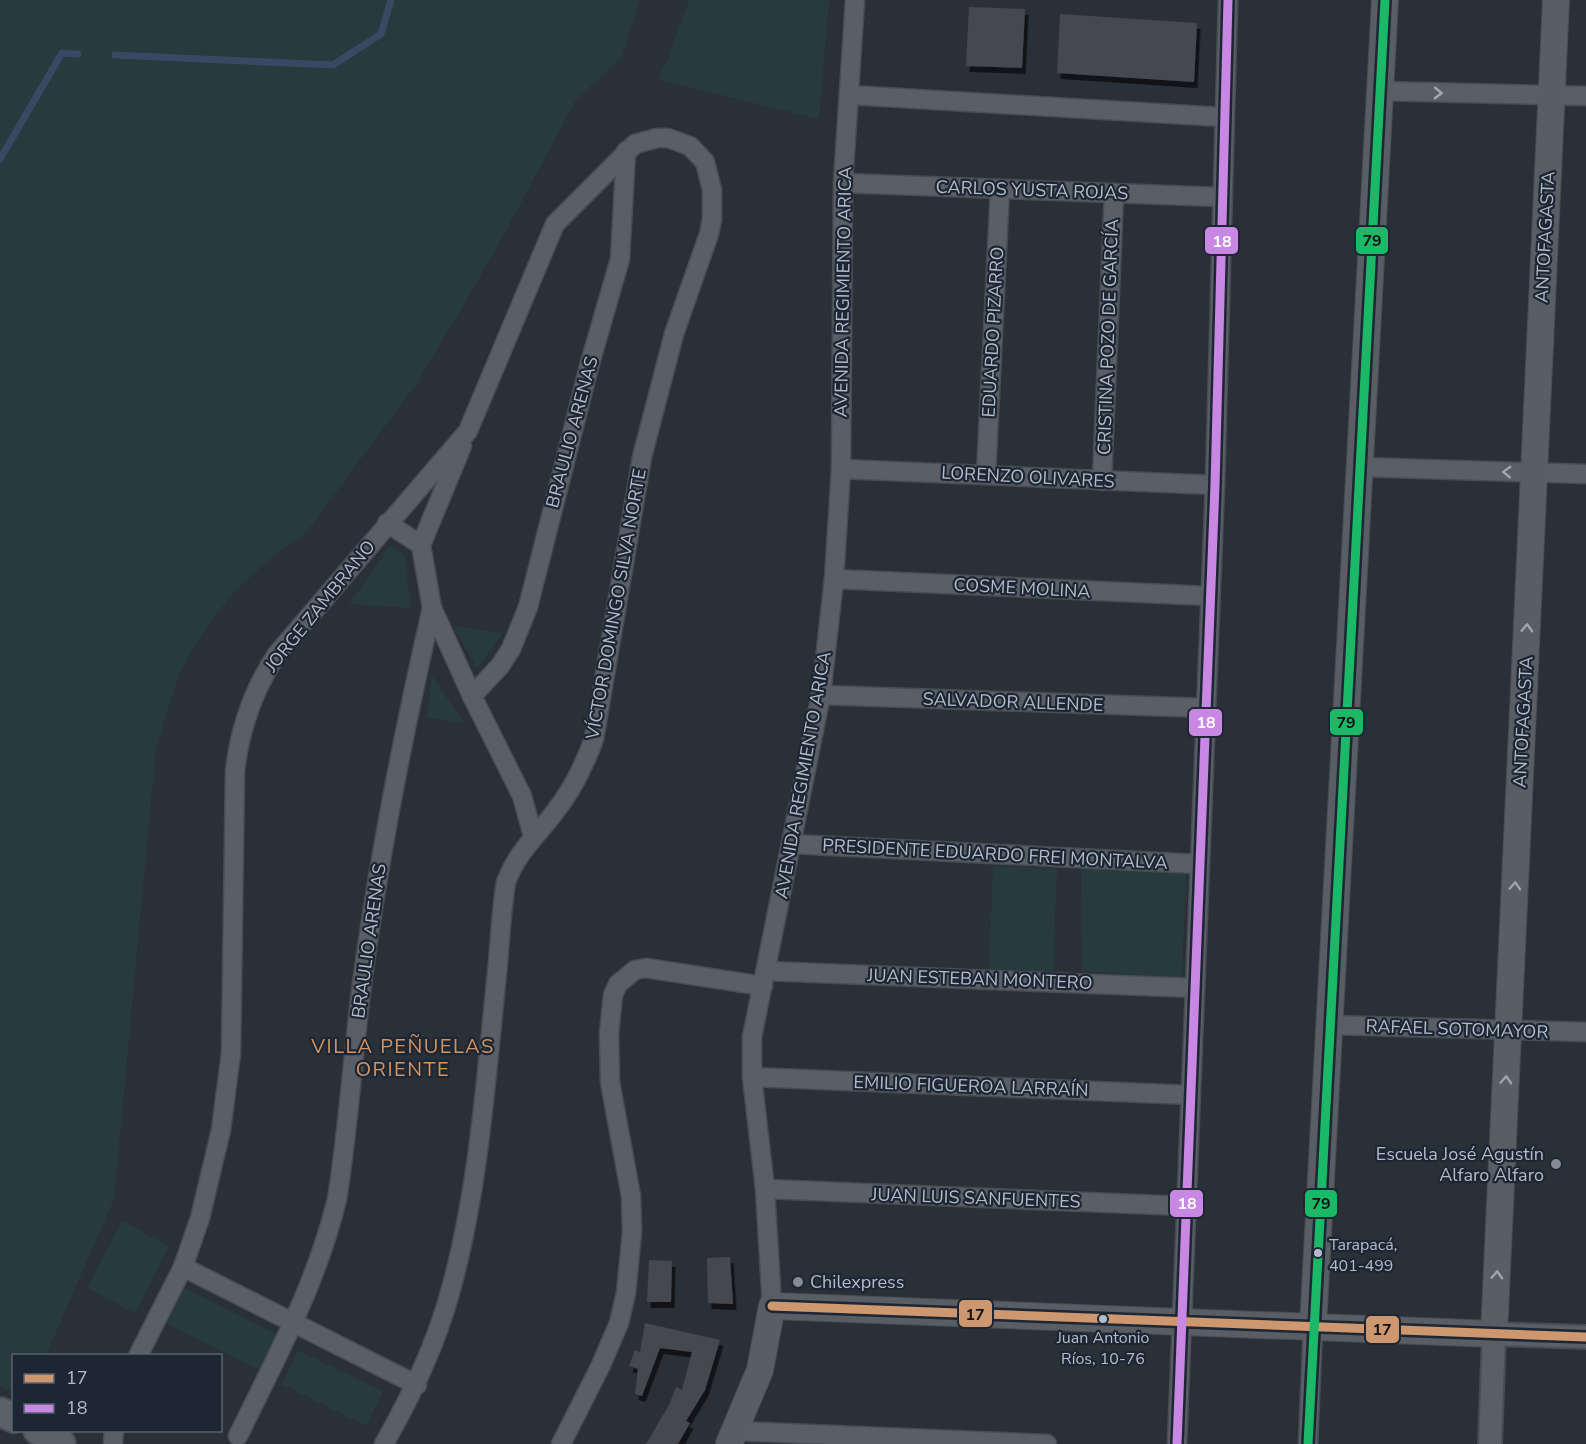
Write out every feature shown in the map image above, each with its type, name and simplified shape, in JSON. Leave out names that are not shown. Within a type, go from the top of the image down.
[{"type":"main road","points":[[1313,1326],[1385,0]]},
{"type":"main road","name":"ANTOFAGASTA","points":[[1494,1334],[1556,0]]},
{"type":"main road","points":[[772,1306],[1494,1334]]},
{"type":"main road","name":"AVENIDA REGIMIENTO ARICA","points":[[733,1438],[760,1370],[772,1306]]},
{"type":"street","name":"AVENIDA REGIMIENTO ARICA","points":[[772,1306],[765,1189],[752,1077],[752,1037],[821,695],[834,579],[841,469],[843,183],[855,0]]},
{"type":"street","points":[[1177,1444],[1215,485],[1223,117],[1228,0]]},
{"type":"street","points":[[1380,91],[1586,96]]},
{"type":"street","points":[[850,95],[1223,117]]},
{"type":"street","name":"JORGE ZAMBRANO","points":[[139,1354],[183,1267],[213,1167],[230,1072],[235,771],[241,730],[255,690],[277,654],[468,431],[555,224],[626,151],[646,140],[668,138],[690,146],[705,162]]},
{"type":"street","name":"BRAULIO ARENAS","points":[[472,696],[500,666],[511,649],[528,607],[590,363],[620,259],[626,151]]},
{"type":"street","name":"VÍCTOR DOMINGO SILVA NORTE","points":[[384,1444],[417,1384],[441,1322],[462,1244],[482,1117],[506,882],[519,854],[566,797],[578,778],[594,739],[642,457],[674,334],[710,234],[713,204],[705,162]]},
{"type":"street","name":"CARLOS YUSTA ROJAS","points":[[843,183],[1221,197]]},
{"type":"street","name":"EDUARDO PIZARRO","points":[[986,475],[1000,189]]},
{"type":"street","name":"CRISTINA POZO DE GARCÍA","points":[[1102,480],[1114,193]]},
{"type":"street","points":[[468,431],[421,545],[432,608],[472,696],[522,796],[533,836]]},
{"type":"street","points":[[1359,467],[1586,474]]},
{"type":"street","name":"LORENZO OLIVARES","points":[[841,469],[1215,485]]},
{"type":"street","points":[[387,523],[421,545]]},
{"type":"street","name":"COSME MOLINA","points":[[834,579],[1210,596]]},
{"type":"street","name":"BRAULIO ARENAS","points":[[238,1436],[294,1322],[319,1264],[337,1198],[361,988],[376,884],[409,711],[432,608]]},
{"type":"street","name":"SALVADOR ALLENDE","points":[[821,695],[1206,708]]},
{"type":"street","name":"PRESIDENTE EDUARDO FREI MONTALVA","points":[[791,844],[1199,864]]},
{"type":"street","name":"JUAN ESTEBAN MONTERO","points":[[561,1444],[601,1365],[619,1323],[630,1263],[631,1196],[608,1060],[613,995],[618,984],[635,970],[646,968],[764,978],[1195,988]]},
{"type":"street","name":"RAFAEL SOTOMAYOR","points":[[1329,1026],[1586,1032]]},
{"type":"street","name":"EMILIO FIGUEROA LARRAÍN","points":[[752,1077],[1191,1095]]},
{"type":"street","name":"JUAN LUIS SANFUENTES","points":[[765,1189],[1186,1206]]},
{"type":"street","points":[[183,1267],[417,1384]]},
{"type":"street","points":[[1308,1444],[1313,1326]]},
{"type":"street","points":[[1494,1334],[1586,1337]]},
{"type":"street","name":"ANTOFAGASTA","points":[[1490,1444],[1494,1334]]},
{"type":"street","points":[[733,1438],[1047,1444]]},
{"type":"green space","points":[[0,0],[640,0],[622,57],[576,100],[494,253],[418,382],[304,535],[267,561],[231,595],[202,634],[179,674],[156,748],[114,1199],[46,1354],[12,1354],[12,1392],[0,1386]]},
{"type":"green space","points":[[689,0],[829,0],[819,119],[657,79],[668,59]]},
{"type":"green space","points":[[390,546],[405,556],[410,608],[349,604]]},
{"type":"green space","points":[[453,626],[503,633],[477,668]]},
{"type":"green space","points":[[432,676],[464,723],[427,717]]},
{"type":"green space","points":[[993,866],[1057,869],[1053,974],[989,971]]},
{"type":"green space","points":[[1081,868],[1186,872],[1182,978],[1082,971]]},
{"type":"green space","points":[[122,1221],[169,1246],[135,1313],[87,1288]]},
{"type":"green space","points":[[182,1287],[277,1335],[260,1370],[164,1322]]},
{"type":"green space","points":[[298,1350],[383,1392],[366,1426],[282,1384]]},
{"type":"building","points":[[969,7],[1025,9],[1022,68],[966,66]]},
{"type":"building","points":[[1060,14],[1197,23],[1194,82],[1057,73]]},
{"type":"building","points":[[730,1257],[733,1304],[708,1303],[707,1258]]},
{"type":"building","points":[[649,1260],[672,1261],[671,1302],[647,1302]]},
{"type":"building","points":[[645,1323],[720,1340],[705,1390],[686,1421],[690,1423],[678,1444],[646,1444],[669,1405],[676,1387],[682,1390],[692,1352],[660,1348],[642,1396],[635,1394],[638,1369],[629,1366],[635,1350],[640,1352]]},
{"type":"waterway","points":[[115,55],[333,65],[381,34],[391,0]]},
{"type":"waterway","points":[[0,159],[62,53],[78,54]]},
{"type":"transit line","name":"18","points":[[1177,1444],[1215,485],[1228,0]]},
{"type":"transit line","name":"79","points":[[1308,1444],[1385,0]]},
{"type":"transit line","name":"17","points":[[772,1306],[1586,1337]]},
{"type":"place","name":"Escuela José Agustín Alfaro Alfaro","points":[[1556,1164]]},
{"type":"place","name":"Tarapacá, 401-499","points":[[1318,1253]]},
{"type":"place","name":"Chilexpress","points":[[798,1282]]},
{"type":"place","name":"Juan Antonio Ríos, 10-76","points":[[1103,1319]]},
{"type":"district","name":"VILLA PEÑUELAS ORIENTE","points":[[403,1058]]}]
